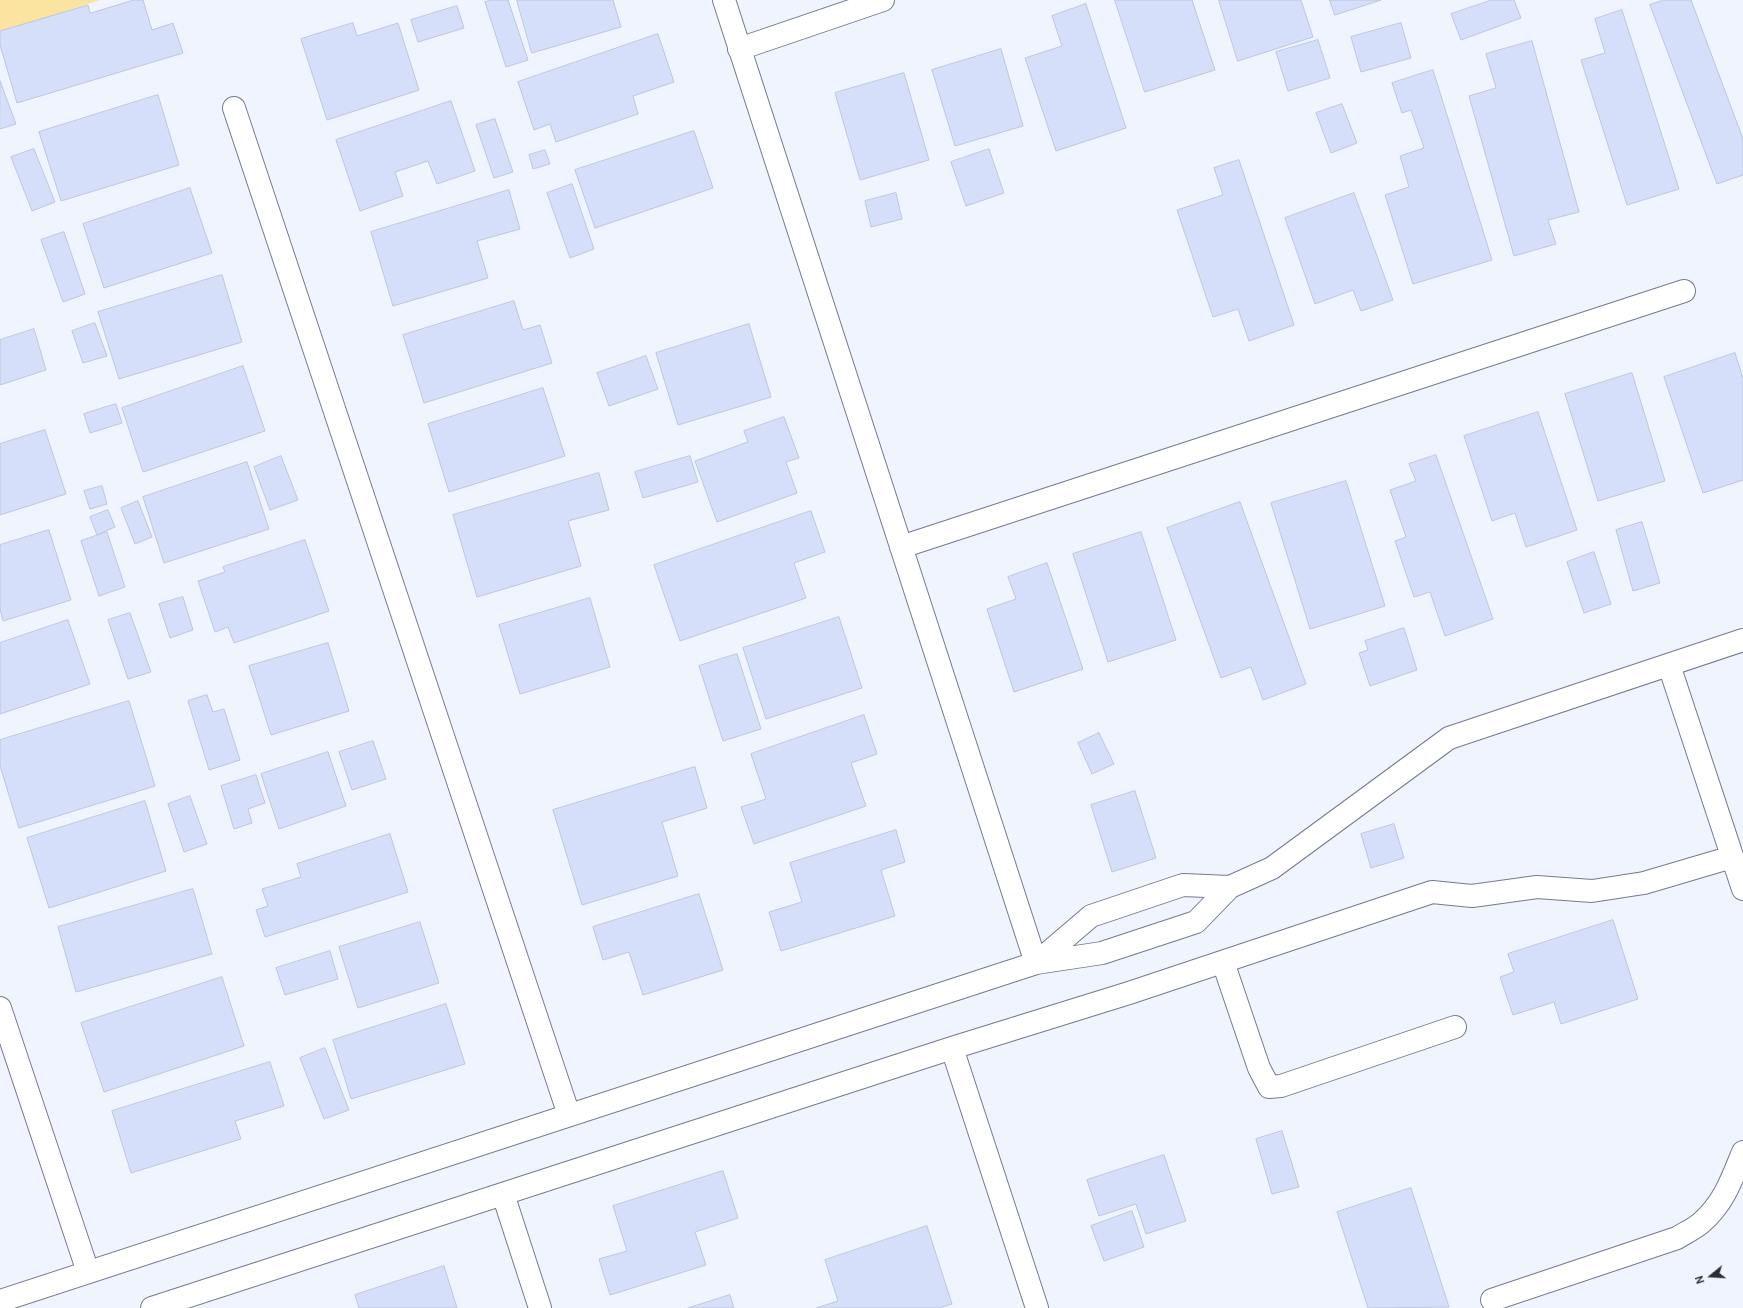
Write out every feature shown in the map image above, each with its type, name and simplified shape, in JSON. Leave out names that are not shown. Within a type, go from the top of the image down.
[{"type":"street","points":[[724,0],[1036,963]]},
{"type":"street","points":[[740,48],[883,0]]},
{"type":"street","points":[[234,108],[570,1115]]},
{"type":"street","points":[[901,547],[1684,291]]},
{"type":"street","points":[[0,1301],[1036,963],[1102,953],[1196,922],[1230,887],[1272,868],[1449,738],[1743,640]]},
{"type":"street","points":[[1669,665],[1743,889]]},
{"type":"street","points":[[152,1308],[952,1048],[1130,993],[1432,892],[1472,896],[1537,887],[1592,891],[1644,883],[1732,857]]},
{"type":"street","points":[[1036,963],[1091,916],[1183,885],[1230,887]]},
{"type":"street","points":[[1222,962],[1260,1068],[1269,1087],[1281,1086],[1455,1028]]},
{"type":"street","points":[[0,1008],[88,1272]]},
{"type":"street","points":[[952,1048],[1037,1308]]},
{"type":"street","points":[[1492,1300],[1677,1238],[1700,1224],[1721,1201],[1733,1180],[1743,1152]]},
{"type":"street","points":[[503,1194],[540,1308]]},
{"type":"shaded area","points":[[0,0],[100,0],[0,33]]},
{"type":"building","points":[[134,0],[143,0],[152,30],[173,23],[183,53],[17,103],[0,45],[0,31],[88,5],[90,13]]},
{"type":"building","points":[[492,0],[508,0],[528,60],[506,67],[485,2]]},
{"type":"building","points":[[517,0],[613,0],[621,27],[532,53]]},
{"type":"building","points":[[1115,0],[1192,0],[1215,70],[1145,92]]},
{"type":"building","points":[[1219,0],[1301,0],[1313,37],[1238,61]]},
{"type":"building","points":[[1330,0],[1381,0],[1335,15]]},
{"type":"building","points":[[1492,0],[1514,0],[1521,18],[1461,40],[1451,14]]},
{"type":"building","points":[[1664,0],[1691,0],[1743,139],[1743,175],[1717,184],[1650,5]]},
{"type":"building","points":[[1086,4],[1126,128],[1056,151],[1025,58],[1062,46],[1052,16]]},
{"type":"building","points":[[457,6],[464,28],[418,42],[411,20]]},
{"type":"building","points":[[1622,10],[1679,189],[1627,205],[1581,60],[1605,53],[1595,19]]},
{"type":"building","points":[[353,23],[357,36],[398,23],[419,90],[327,120],[301,39]]},
{"type":"building","points":[[1401,23],[1411,58],[1361,72],[1351,37]]},
{"type":"building","points":[[658,34],[674,82],[633,96],[638,114],[556,142],[550,124],[534,130],[518,82]]},
{"type":"building","points":[[1318,40],[1330,78],[1288,91],[1276,52]]},
{"type":"building","points":[[1532,41],[1579,212],[1548,220],[1556,244],[1514,256],[1469,96],[1496,88],[1486,54]]},
{"type":"building","points":[[1001,49],[1023,126],[955,146],[932,70]]},
{"type":"building","points":[[1433,70],[1492,260],[1413,284],[1385,195],[1409,187],[1400,156],[1424,148],[1411,110],[1402,113],[1392,83]]},
{"type":"building","points":[[904,73],[929,160],[860,180],[835,93]]},
{"type":"building","points":[[0,81],[16,124],[0,129]]},
{"type":"building","points":[[158,95],[179,165],[61,201],[39,132]]},
{"type":"building","points":[[451,101],[475,171],[437,184],[428,161],[395,172],[403,196],[360,211],[336,140]]},
{"type":"building","points":[[1342,104],[1357,143],[1331,153],[1316,113]]},
{"type":"building","points":[[495,119],[513,172],[494,178],[476,125]]},
{"type":"building","points":[[694,131],[713,188],[595,228],[575,170]]},
{"type":"building","points":[[34,149],[55,202],[32,211],[11,157]]},
{"type":"building","points":[[989,149],[1004,193],[966,206],[951,162]]},
{"type":"building","points":[[545,150],[550,164],[533,169],[529,155]]},
{"type":"building","points":[[1239,160],[1294,325],[1249,341],[1238,309],[1213,317],[1177,210],[1223,195],[1214,168]]},
{"type":"building","points":[[572,184],[594,249],[570,258],[547,193]]},
{"type":"building","points":[[190,188],[212,253],[104,288],[83,224]]},
{"type":"building","points":[[509,190],[520,229],[477,241],[488,278],[393,306],[371,232]]},
{"type":"building","points":[[896,193],[902,219],[871,227],[865,201]]},
{"type":"building","points":[[1354,193],[1393,300],[1361,311],[1353,290],[1315,304],[1285,218]]},
{"type":"building","points":[[64,232],[85,294],[63,302],[41,240]]},
{"type":"building","points":[[222,275],[242,342],[119,379],[98,312]]},
{"type":"building","points":[[514,301],[523,330],[540,325],[552,363],[424,403],[403,335]]},
{"type":"building","points":[[95,323],[107,356],[83,363],[72,331]]},
{"type":"building","points":[[749,324],[771,397],[678,425],[656,353]]},
{"type":"building","points":[[34,329],[46,370],[0,385],[0,340]]},
{"type":"building","points":[[1735,353],[1743,378],[1743,480],[1703,493],[1664,377]]},
{"type":"building","points":[[646,356],[658,389],[609,406],[597,373]]},
{"type":"building","points":[[243,366],[265,431],[143,472],[122,408]]},
{"type":"building","points":[[1632,373],[1665,481],[1598,501],[1565,394]]},
{"type":"building","points":[[543,388],[565,456],[449,492],[428,424]]},
{"type":"building","points":[[116,404],[122,423],[90,433],[84,414]]},
{"type":"building","points":[[1538,412],[1577,530],[1526,547],[1515,513],[1492,521],[1464,436]]},
{"type":"building","points":[[784,417],[799,458],[786,462],[797,493],[717,522],[695,461],[748,442],[744,431]]},
{"type":"building","points":[[45,430],[66,494],[0,515],[0,444]]},
{"type":"building","points":[[1436,455],[1493,619],[1445,636],[1430,592],[1414,597],[1395,541],[1406,537],[1390,490],[1416,481],[1409,464]]},
{"type":"building","points":[[281,456],[298,500],[270,510],[254,467]]},
{"type":"building","points":[[690,456],[698,482],[643,498],[635,472]]},
{"type":"building","points":[[247,462],[269,529],[164,563],[143,497]]},
{"type":"building","points":[[599,473],[609,510],[568,521],[581,566],[477,597],[453,515]]},
{"type":"building","points":[[1346,481],[1385,606],[1310,629],[1271,503]]},
{"type":"building","points":[[102,486],[107,504],[90,509],[84,491]]},
{"type":"building","points":[[138,501],[152,537],[135,544],[121,508]]},
{"type":"building","points":[[1240,502],[1306,684],[1263,700],[1251,667],[1221,678],[1167,528]]},
{"type":"building","points":[[108,510],[115,527],[97,535],[90,517]]},
{"type":"building","points":[[811,511],[825,552],[794,563],[806,598],[680,641],[654,565]]},
{"type":"building","points":[[1642,522],[1660,583],[1633,591],[1616,530]]},
{"type":"building","points":[[49,530],[71,600],[3,621],[0,609],[0,545]]},
{"type":"building","points":[[107,532],[125,587],[99,596],[81,541]]},
{"type":"building","points":[[1141,532],[1176,640],[1108,662],[1073,554]]},
{"type":"building","points":[[305,540],[329,611],[234,643],[228,627],[215,632],[198,581],[225,572],[223,567]]},
{"type":"building","points":[[1594,552],[1611,604],[1584,613],[1567,562]]},
{"type":"building","points":[[1047,563],[1083,669],[1014,692],[987,609],[1016,599],[1008,577]]},
{"type":"building","points":[[183,597],[193,630],[170,638],[159,604]]},
{"type":"building","points":[[590,598],[610,667],[520,694],[499,625]]},
{"type":"building","points":[[130,613],[151,672],[128,679],[108,620]]},
{"type":"building","points":[[839,617],[862,688],[766,719],[743,648]]},
{"type":"building","points":[[68,620],[90,684],[0,714],[0,643]]},
{"type":"building","points":[[1404,628],[1417,670],[1370,686],[1359,653],[1368,650],[1365,641]]},
{"type":"building","points":[[328,643],[349,711],[271,735],[249,666]]},
{"type":"building","points":[[737,654],[761,729],[723,741],[699,666]]},
{"type":"building","points":[[207,695],[213,712],[224,709],[240,760],[209,770],[188,701]]},
{"type":"building","points":[[129,701],[155,786],[19,828],[0,766],[0,740]]},
{"type":"building","points":[[864,715],[877,754],[851,763],[866,806],[754,844],[741,807],[766,799],[751,754]]},
{"type":"building","points":[[1099,733],[1114,764],[1092,774],[1078,743]]},
{"type":"building","points":[[373,741],[386,779],[352,790],[339,752]]},
{"type":"building","points":[[328,752],[346,806],[279,829],[261,774]]},
{"type":"building","points":[[695,767],[707,808],[662,822],[678,876],[582,905],[553,810]]},
{"type":"building","points":[[256,775],[265,803],[248,809],[252,823],[234,829],[221,786]]},
{"type":"building","points":[[1135,791],[1156,858],[1112,872],[1091,805]]},
{"type":"building","points":[[190,796],[207,844],[184,852],[168,804]]},
{"type":"building","points":[[145,801],[166,871],[49,908],[27,838]]},
{"type":"building","points":[[1394,824],[1404,858],[1371,868],[1361,834]]},
{"type":"building","points":[[896,830],[905,862],[881,870],[895,916],[781,951],[769,912],[802,902],[790,863]]},
{"type":"building","points":[[390,834],[408,892],[265,937],[256,910],[268,906],[262,889],[301,877],[297,864]]},
{"type":"building","points":[[193,889],[212,954],[76,992],[58,927]]},
{"type":"building","points":[[699,894],[723,970],[643,995],[629,952],[603,960],[593,927]]},
{"type":"building","points":[[1613,920],[1638,999],[1561,1024],[1554,1002],[1513,1015],[1500,977],[1514,972],[1508,954]]},
{"type":"building","points":[[420,922],[439,983],[358,1008],[339,947]]},
{"type":"building","points":[[330,951],[338,979],[285,995],[276,968]]},
{"type":"building","points":[[222,977],[244,1046],[104,1092],[81,1023]]},
{"type":"building","points":[[446,1004],[465,1064],[351,1099],[333,1040]]},
{"type":"building","points":[[325,1048],[349,1110],[324,1119],[300,1058]]},
{"type":"building","points":[[270,1062],[284,1106],[235,1121],[241,1139],[131,1173],[112,1111]]},
{"type":"building","points":[[1282,1131],[1299,1187],[1272,1194],[1256,1139]]},
{"type":"building","points":[[1164,1155],[1186,1221],[1146,1234],[1136,1204],[1099,1216],[1087,1180]]},
{"type":"building","points":[[723,1171],[738,1218],[695,1232],[706,1265],[610,1295],[599,1259],[627,1251],[613,1206]]},
{"type":"building","points":[[1411,1188],[1449,1307],[1368,1308],[1337,1212]]},
{"type":"building","points":[[1132,1211],[1144,1247],[1104,1261],[1091,1226]]},
{"type":"building","points":[[927,1226],[952,1304],[939,1308],[816,1308],[838,1301],[825,1260]]},
{"type":"building","points":[[444,1266],[457,1308],[359,1308],[355,1295]]},
{"type":"building","points":[[730,1295],[734,1308],[688,1308]]}]
